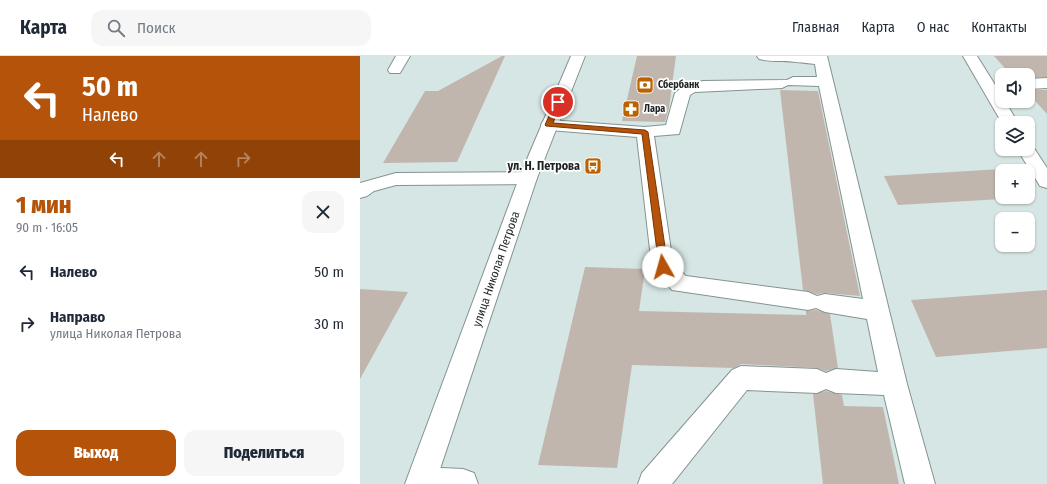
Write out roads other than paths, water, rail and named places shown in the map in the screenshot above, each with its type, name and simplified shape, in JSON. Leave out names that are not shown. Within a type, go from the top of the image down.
[{"type":"main road","points":[[395,70],[403,56]]},
{"type":"main road","name":"улица Николая Петрова","points":[[420,483],[528,178],[578,56]]},
{"type":"main road","points":[[764,56],[820,58],[894,384],[920,484]]},
{"type":"main road","points":[[970,56],[995,86]]},
{"type":"main road","points":[[549,125],[645,132],[673,130],[683,93],[690,88],[703,86],[825,81]]},
{"type":"main road","points":[[1035,84],[1047,83]]},
{"type":"main road","points":[[645,132],[663,267],[680,284],[878,311]]},
{"type":"main road","points":[[1030,156],[1047,182]]},
{"type":"main road","points":[[360,192],[367,187],[396,179],[528,178]]},
{"type":"main road","points":[[653,484],[741,378],[894,384]]},
{"type":"main road","points":[[420,483],[462,484]]},
{"type":"place","name":"Сбербанк","points":[[645,85]]},
{"type":"place","name":"Лара","points":[[631,109]]},
{"type":"place","name":"ул. Н. Петрова","points":[[593,166]]}]
